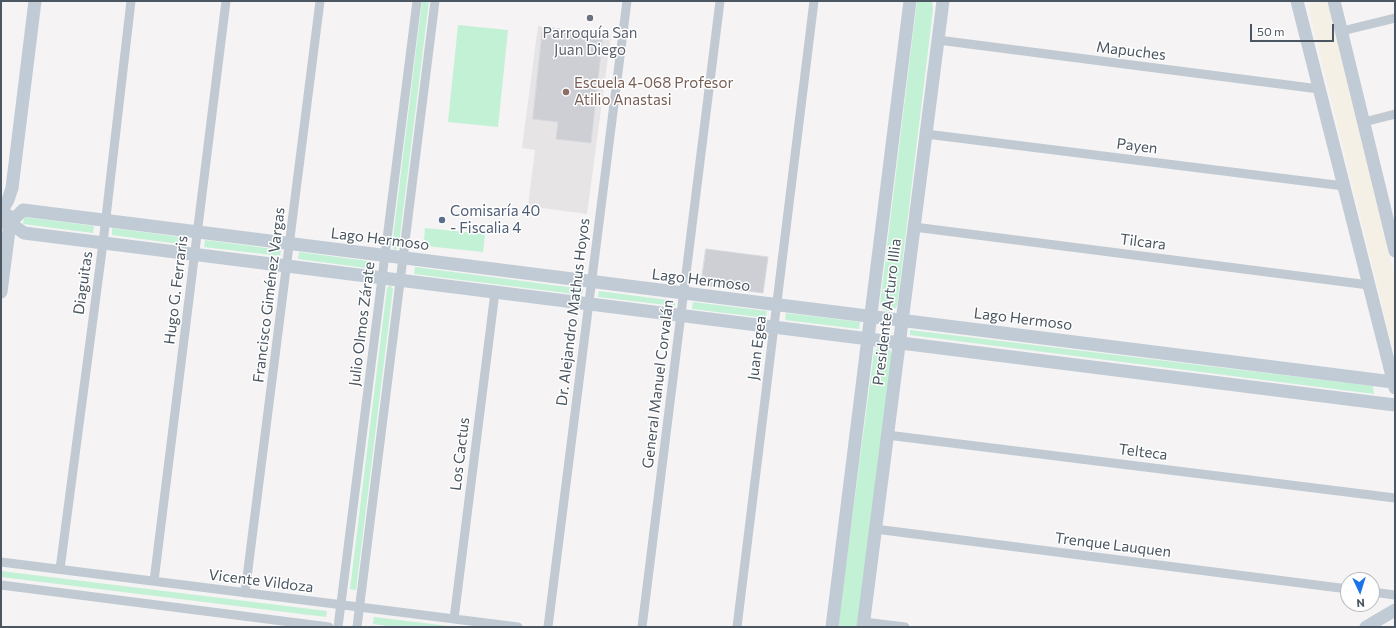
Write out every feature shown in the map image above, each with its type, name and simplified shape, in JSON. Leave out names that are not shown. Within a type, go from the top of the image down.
[{"type":"street","points":[[1,292],[5,223],[8,200],[12,188],[35,1]]},
{"type":"street","name":"Diaguitas","points":[[60,569],[103,243],[131,1]]},
{"type":"street","name":"Hugo G. Ferraris","points":[[154,582],[226,1]]},
{"type":"street","name":"Francisco Giménez Vargas","points":[[245,593],[320,1]]},
{"type":"street","name":"Julio Olmos Zárate","points":[[338,627],[417,1]]},
{"type":"street","points":[[357,627],[435,1]]},
{"type":"street","name":"Dr. Alejandro Mathus Hoyos","points":[[548,627],[627,1]]},
{"type":"street","name":"General Manuel Corvalán","points":[[642,627],[720,1]]},
{"type":"street","name":"Juan Egea","points":[[737,627],[814,1]]},
{"type":"street","name":"Presidente Arturo Illia","points":[[832,627],[910,1]]},
{"type":"street","name":"Presidente Arturo Illia","points":[[863,624],[943,1]]},
{"type":"street","points":[[1297,1],[1394,385]]},
{"type":"street","points":[[1334,1],[1364,122],[1390,213],[1395,251]]},
{"type":"street","points":[[1342,31],[1395,18]]},
{"type":"street","name":"Mapuches","points":[[938,40],[1319,89]]},
{"type":"street","points":[[1364,122],[1395,114]]},
{"type":"street","name":"Payen","points":[[926,134],[1344,186]]},
{"type":"street","points":[[1,212],[8,200]]},
{"type":"street","name":"Lago Hermoso","points":[[5,223],[23,210],[902,320],[1394,385]]},
{"type":"street","points":[[5,223],[24,233],[1395,405]]},
{"type":"street","name":"Tilcara","points":[[914,227],[1369,285]]},
{"type":"street","name":"Los Cactus","points":[[454,619],[495,292]]},
{"type":"street","name":"Telteca","points":[[887,435],[1395,498]]},
{"type":"street","name":"Trenque Lauquen","points":[[875,529],[1340,588]]},
{"type":"street","name":"Vicente Vildoza","points":[[1,562],[518,627]]},
{"type":"street","points":[[1,585],[329,627]]},
{"type":"street","points":[[1380,593],[1395,595]]},
{"type":"street","points":[[1366,627],[1395,610]]},
{"type":"street","points":[[863,624],[905,627]]},
{"type":"shaded area","name":"Escuela 4-068 Profesor Atilio Anastasi","points":[[538,26],[611,35],[587,214],[528,206],[535,150],[522,148]]},
{"type":"green space","points":[[422,1],[429,1],[399,244],[398,248],[394,250],[392,246]]},
{"type":"green space","points":[[917,1],[932,1],[933,10],[897,306],[893,310],[888,311],[880,304]]},
{"type":"green space","points":[[458,25],[508,30],[498,127],[448,122]]},
{"type":"green space","points":[[24,217],[94,226],[93,233],[23,224]]},
{"type":"green space","points":[[112,228],[188,238],[187,245],[112,235]]},
{"type":"green space","points":[[425,228],[485,234],[483,252],[426,246],[424,240]]},
{"type":"green space","points":[[205,240],[281,250],[280,256],[204,247]]},
{"type":"green space","points":[[299,252],[375,262],[374,269],[298,259]]},
{"type":"green space","points":[[415,267],[583,289],[582,295],[414,274]]},
{"type":"green space","points":[[390,285],[393,289],[356,590],[350,589],[387,288]]},
{"type":"green space","points":[[599,291],[675,301],[675,306],[598,297]]},
{"type":"green space","points":[[693,302],[767,311],[766,318],[692,309]]},
{"type":"green space","points":[[786,313],[860,322],[859,329],[785,320]]},
{"type":"green space","points":[[910,330],[1373,386],[1374,394],[910,335]]},
{"type":"green space","points":[[879,346],[889,349],[892,355],[857,627],[838,627],[874,352]]},
{"type":"green space","points":[[1,571],[327,611],[326,617],[1,577]]},
{"type":"green space","points":[[374,617],[457,627],[394,627],[373,624]]},
{"type":"sand","points":[[1324,1],[1328,3],[1395,278],[1395,357],[1310,15],[1309,6],[1311,4]]},
{"type":"building","points":[[543,27],[603,34],[591,143],[556,139],[558,122],[533,119]]},
{"type":"building","points":[[706,249],[768,257],[763,293],[701,285]]},
{"type":"place","name":"Parroquía San Juan Diego","points":[[590,18]]},
{"type":"place","name":"Escuela 4-068 Profesor Atilio Anastasi","points":[[566,92]]},
{"type":"place","name":"Comisaría 40 - Fiscalia 4","points":[[442,220]]}]
